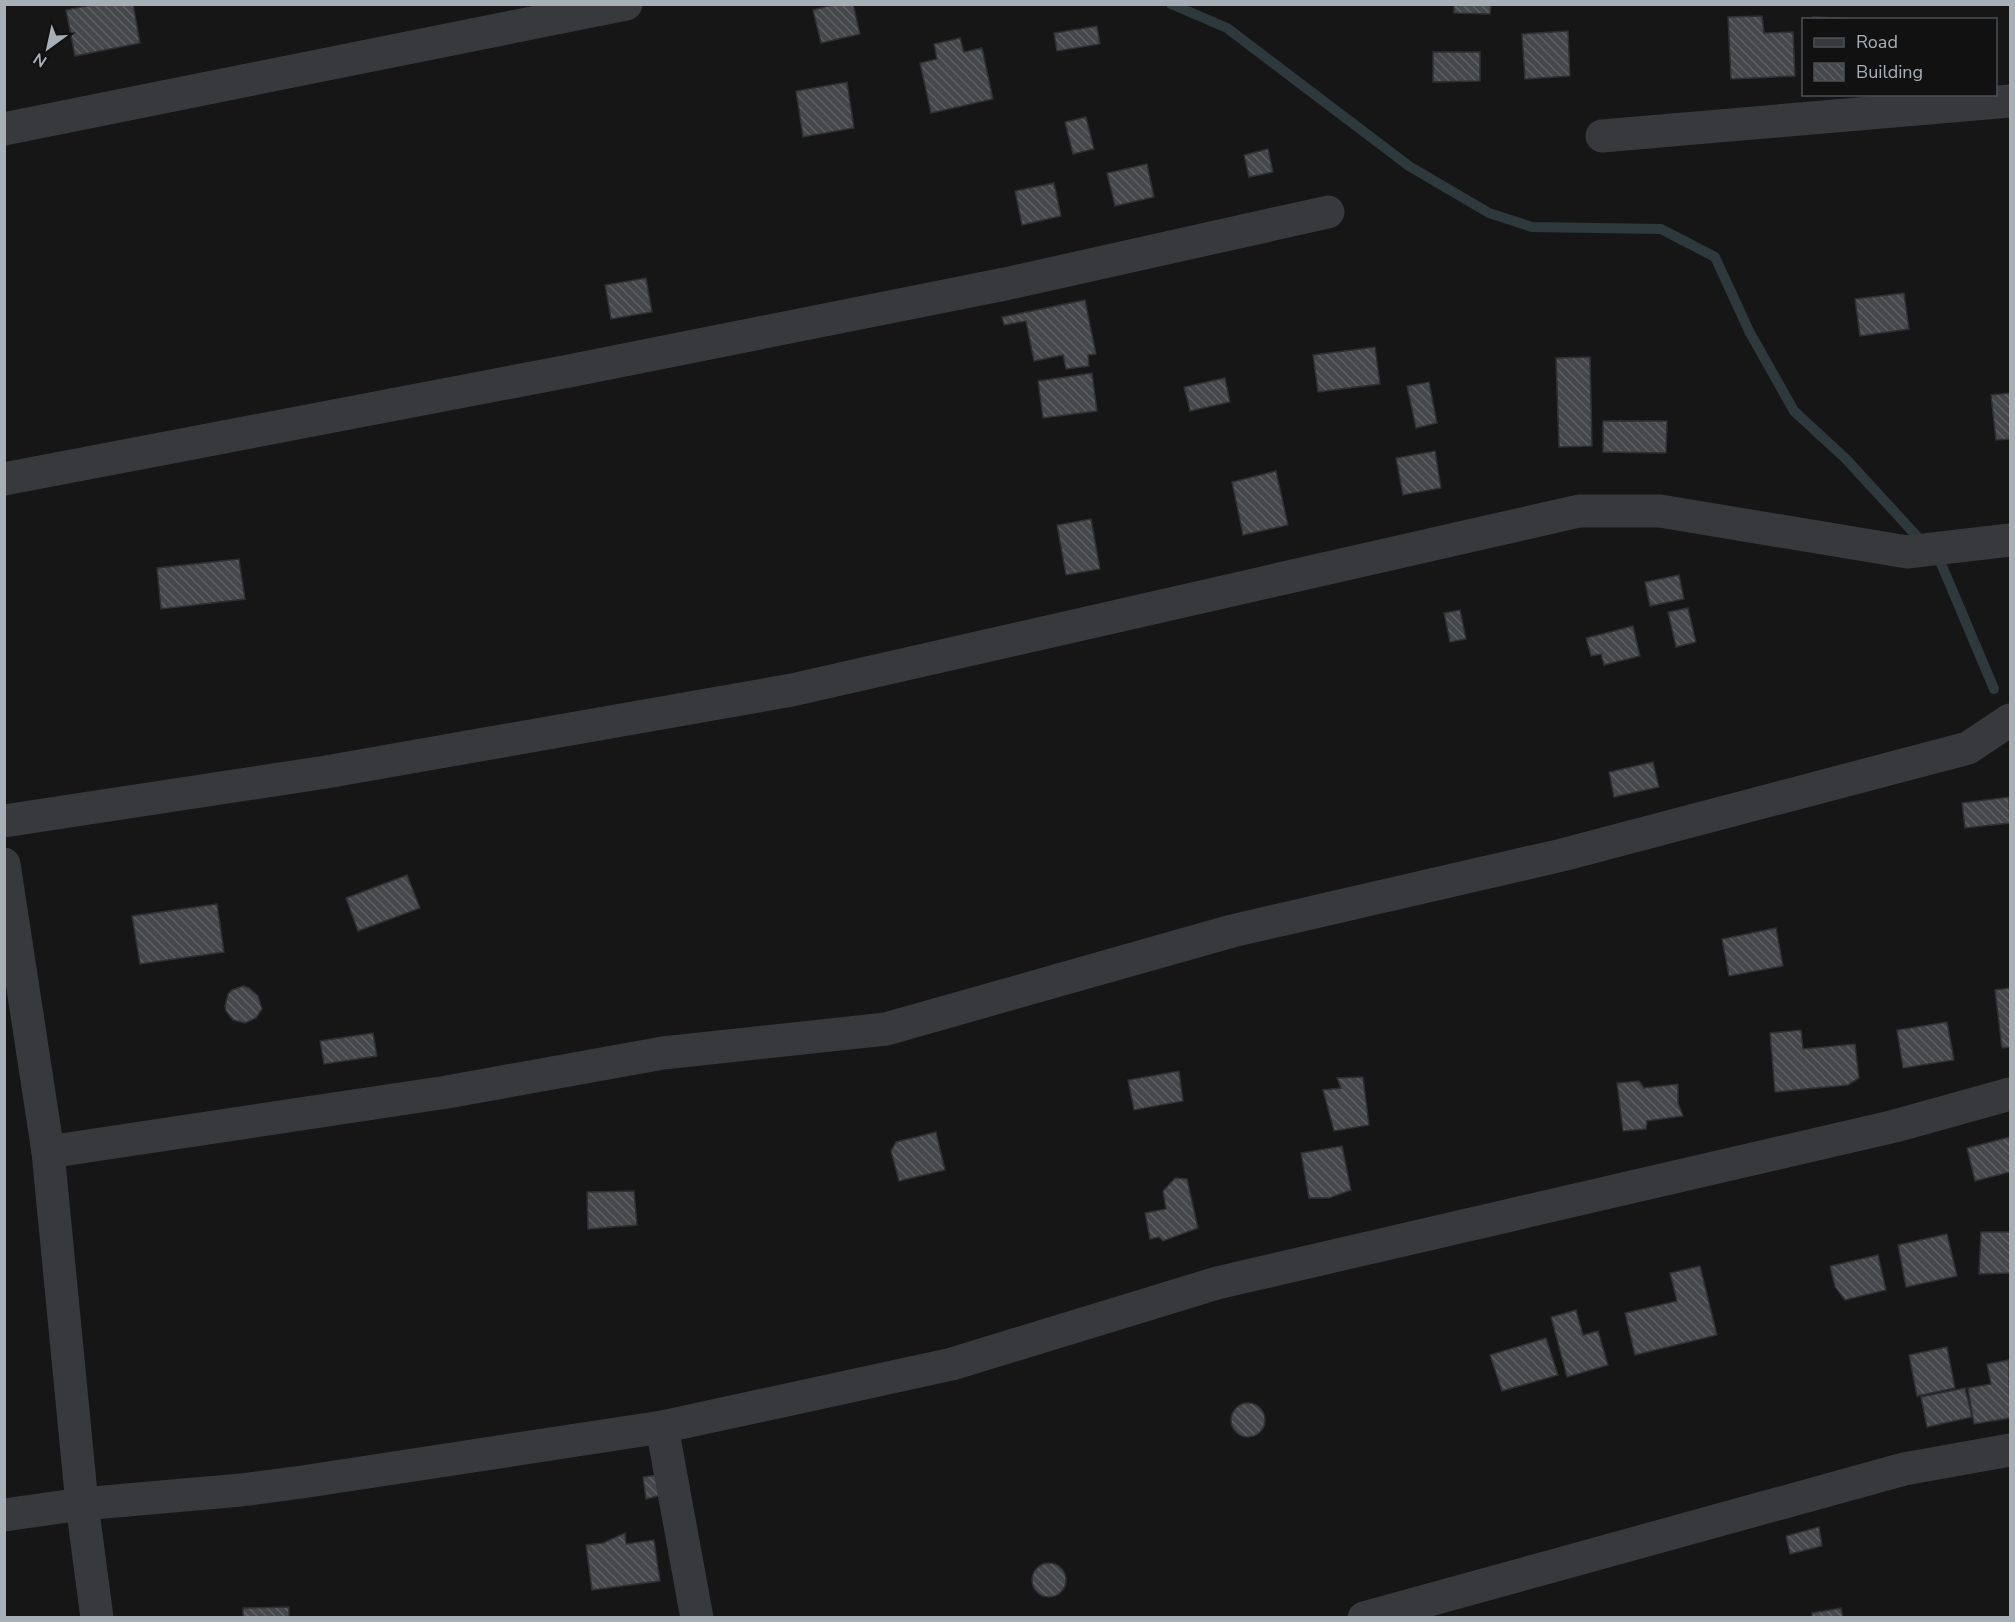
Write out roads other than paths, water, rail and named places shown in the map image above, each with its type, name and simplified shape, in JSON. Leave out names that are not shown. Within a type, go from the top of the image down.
[{"type":"street","points":[[4,129],[626,4]]},
{"type":"street","points":[[1602,135],[2010,101]]},
{"type":"street","points":[[4,479],[569,371],[1005,284],[1328,213]]},
{"type":"street","points":[[4,821],[326,772],[792,690],[1579,511],[1660,511],[1907,552],[2010,540]]},
{"type":"street","points":[[48,1152],[447,1092],[663,1053],[886,1029],[1232,931],[1562,855],[1968,748],[2010,720]]},
{"type":"street","points":[[4,864],[48,1152],[82,1504],[97,1617]]},
{"type":"street","points":[[4,1515],[82,1504],[292,1483],[662,1427],[952,1364],[1217,1283],[1895,1126],[2010,1094]]},
{"type":"street","points":[[662,1427],[697,1617]]},
{"type":"street","points":[[1364,1617],[1904,1470],[2010,1450]]},
{"type":"waterway","points":[[1171,4],[1227,28],[1409,166],[1489,213],[1532,227],[1661,229],[1715,257],[1749,331],[1794,411],[1846,459],[1924,544]]},
{"type":"waterway","points":[[1935,555],[1940,561],[1994,689]]}]
